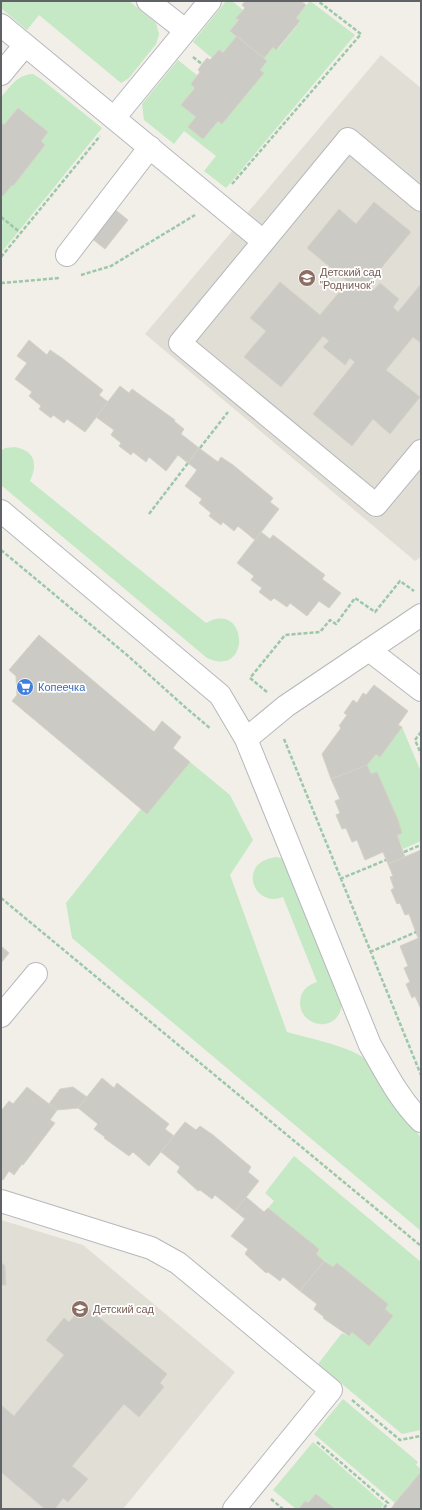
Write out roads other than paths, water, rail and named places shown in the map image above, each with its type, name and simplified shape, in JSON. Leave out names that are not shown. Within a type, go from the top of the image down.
[{"type":"street","points":[[148,1],[185,30]]},
{"type":"street","points":[[108,126],[210,1]]},
{"type":"street","points":[[1,25],[26,45],[108,126],[150,147],[263,240]]},
{"type":"street","points":[[1,74],[26,45]]},
{"type":"street","points":[[421,199],[348,139],[263,240],[180,343],[376,505],[421,450]]},
{"type":"street","points":[[67,255],[150,147]]},
{"type":"street","points":[[1,511],[220,695],[246,739],[370,1045],[394,1085],[411,1110],[421,1121]]},
{"type":"street","points":[[246,739],[286,706],[421,615]]},
{"type":"street","points":[[369,650],[421,690]]},
{"type":"street","points":[[1,1016],[36,974]]},
{"type":"street","points":[[1,1201],[151,1248],[178,1263],[331,1390],[234,1509]]},
{"type":"place","name":"Детский сад \"Родничок\"","points":[[307,278]]},
{"type":"place","name":"Копеечка","points":[[25,687]]},
{"type":"place","name":"Детский сад","points":[[80,1309]]}]
